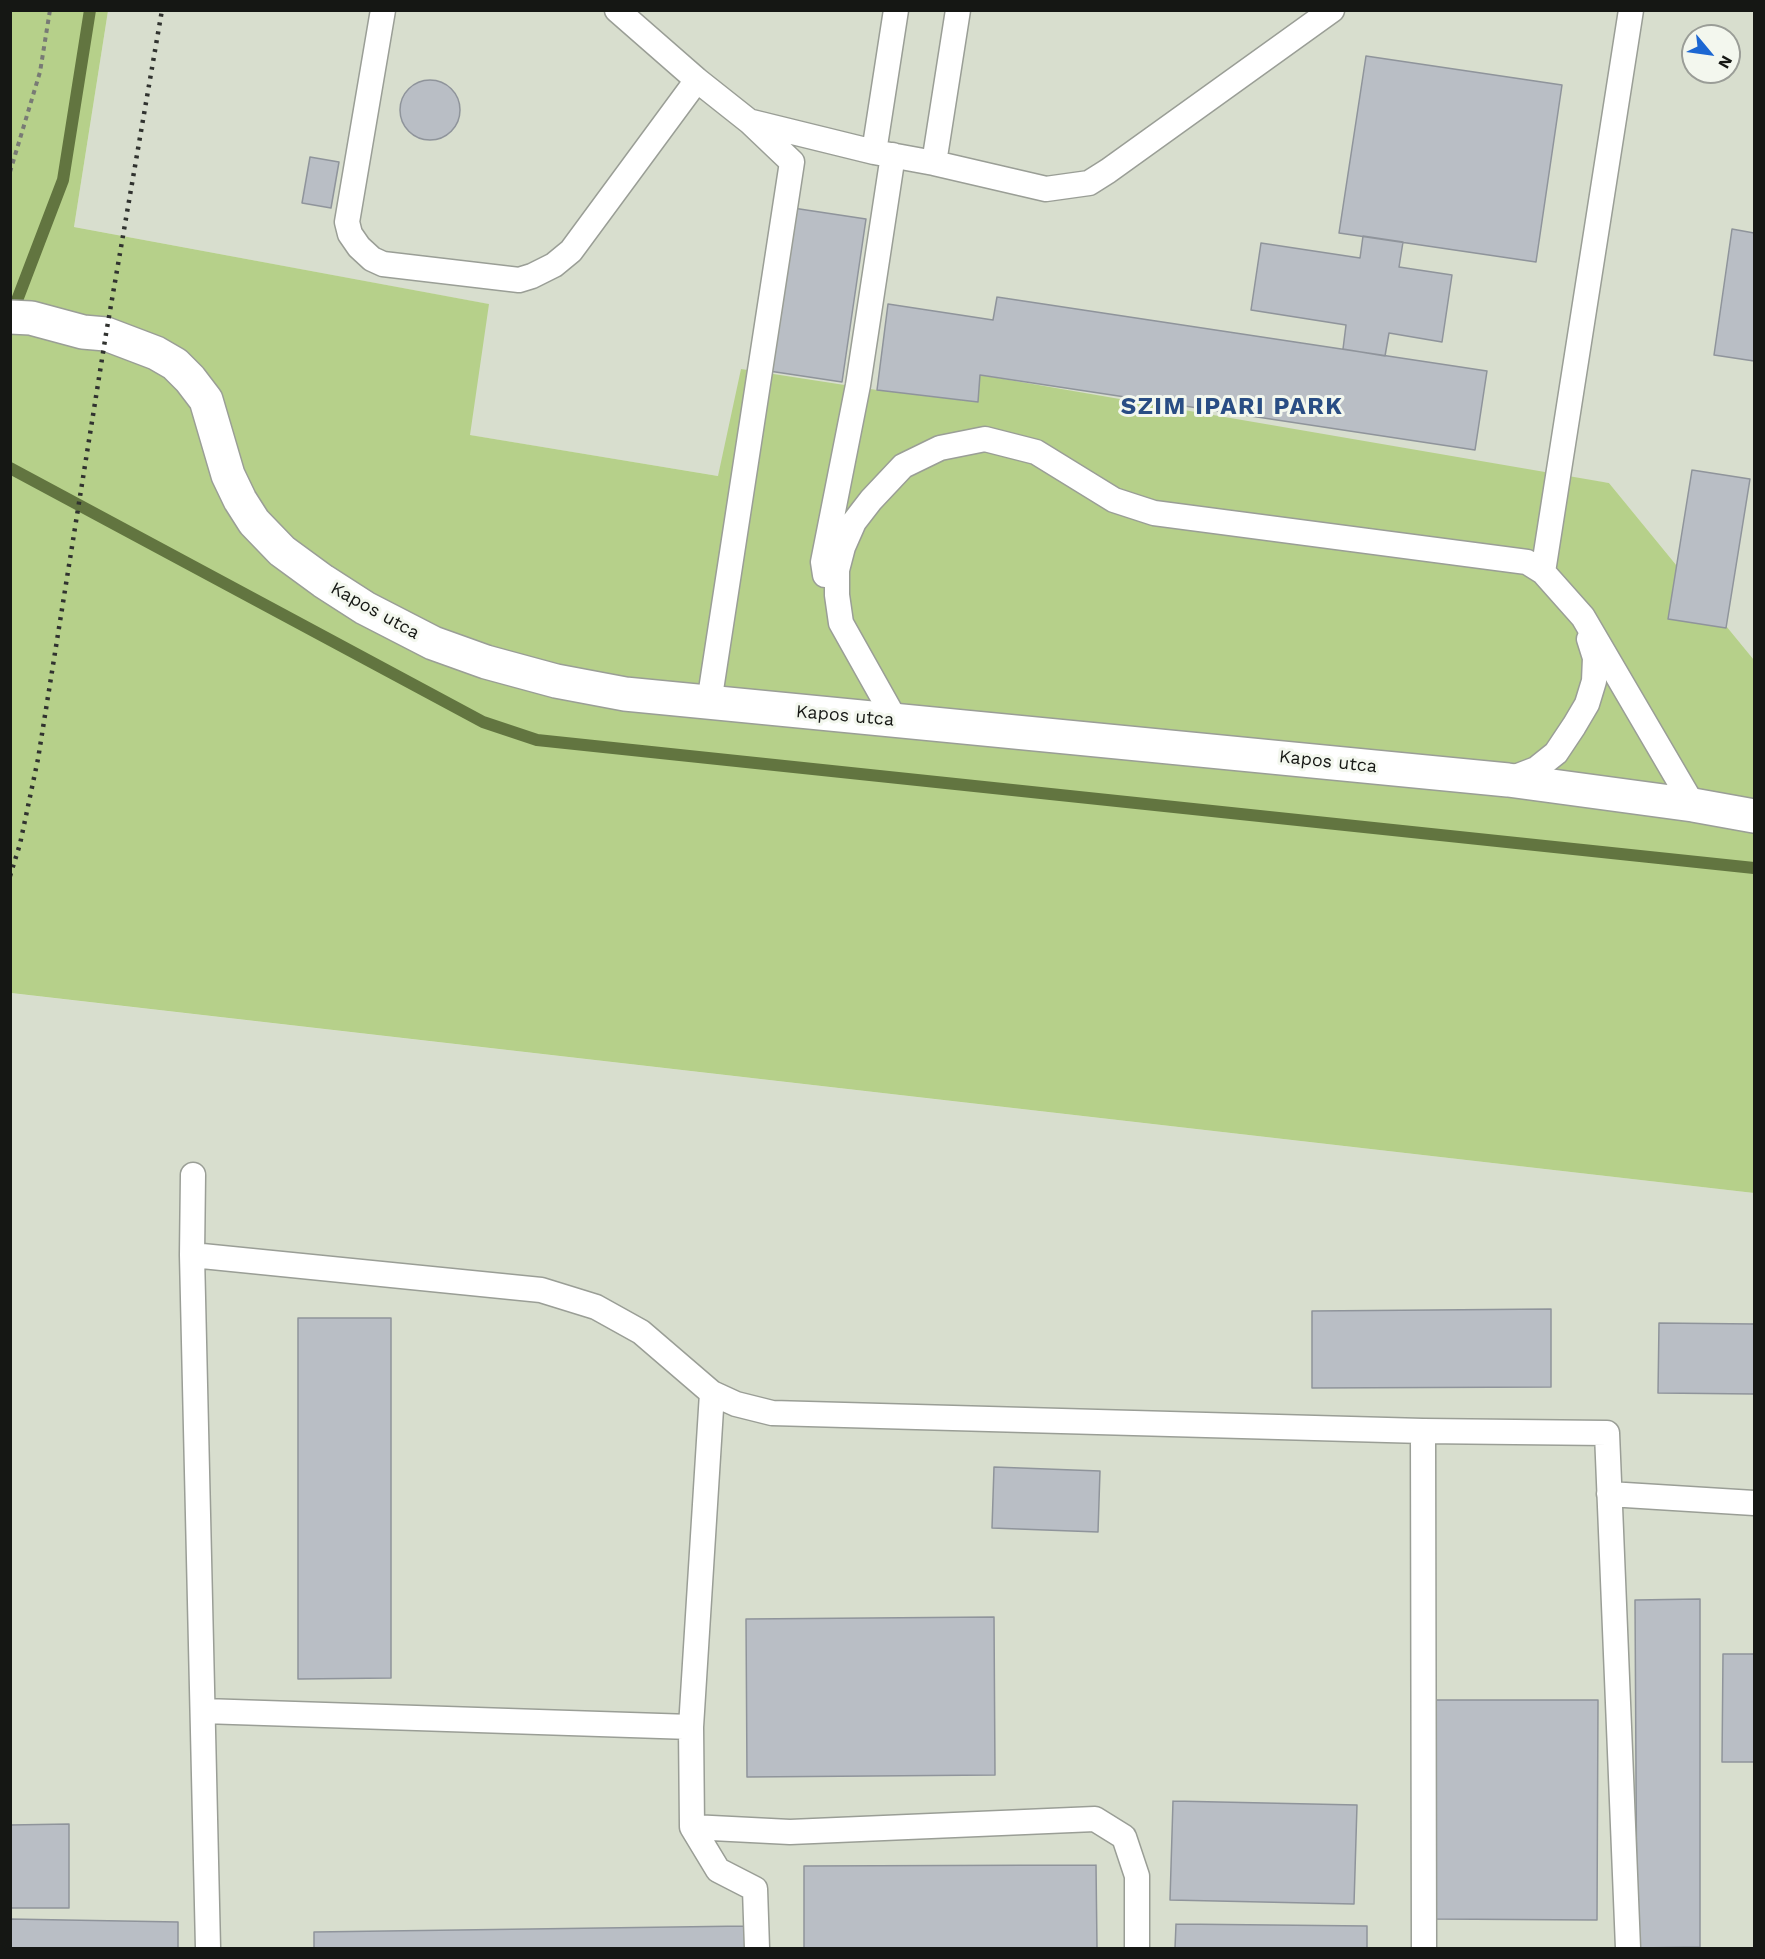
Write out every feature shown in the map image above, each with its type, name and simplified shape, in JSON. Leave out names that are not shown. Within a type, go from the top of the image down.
[{"type":"street","name":"Kapos utca","points":[[21,317],[82,332],[106,334],[156,353],[175,364],[206,400],[228,475],[240,500],[254,522],[282,551],[365,608],[433,643],[486,662],[556,681],[625,694],[1508,780],[1694,805],[1755,816]]},
{"type":"lane","points":[[383,10],[347,222],[350,234],[359,247],[372,259],[383,264],[519,280],[554,265],[572,251],[697,80]]},
{"type":"lane","points":[[617,10],[697,80],[750,122],[792,162]]},
{"type":"lane","points":[[896,721],[841,623],[828,592],[823,562],[858,385],[884,153],[897,10]]},
{"type":"lane","points":[[934,163],[958,10]]},
{"type":"lane","points":[[750,122],[1046,189],[1089,183],[1332,10]]},
{"type":"lane","points":[[1543,572],[1628,11]]},
{"type":"lane","points":[[792,162],[834,142]]},
{"type":"lane","points":[[709,703],[792,162]]},
{"type":"lane","points":[[841,623],[837,595],[837,570],[843,547],[854,522],[871,500],[903,466],[940,448],[985,439],[1036,453],[1114,500],[1154,513],[1527,562],[1543,572],[1583,617],[1694,805]]},
{"type":"lane","points":[[1508,780],[1536,769],[1556,753],[1587,704],[1594,681],[1595,658],[1583,617]]},
{"type":"lane","points":[[193,1175],[192,1255],[208,1948]]},
{"type":"lane","points":[[192,1255],[540,1290],[596,1308],[641,1332],[712,1393],[736,1404],[772,1413],[1423,1431],[1607,1433],[1628,1948]]},
{"type":"lane","points":[[712,1393],[691,1727],[692,1827],[718,1870],[755,1889],[757,1948]]},
{"type":"lane","points":[[1423,1431],[1424,1948]]},
{"type":"lane","points":[[1610,1494],[1755,1503]]},
{"type":"lane","points":[[203,1711],[691,1727]]},
{"type":"lane","points":[[692,1827],[790,1832],[1095,1819],[1124,1837],[1137,1876],[1137,1948]]},
{"type":"path","points":[[10,172],[40,72],[50,10]]},
{"type":"shaded area","points":[[108,11],[1754,11],[1754,660],[1609,483],[877,390],[718,476],[469,435],[488,304],[74,227]]},
{"type":"shaded area","points":[[10,993],[1754,1193],[1754,1948],[11,1948]]},
{"type":"green space","points":[[11,11],[108,11],[74,227],[489,304],[470,435],[718,476],[741,369],[877,390],[977,402],[980,375],[1609,483],[1754,660],[1754,1193],[11,993]]},
{"type":"building","points":[[1366,56],[1562,85],[1536,262],[1339,233]]},
{"type":"building","points":[[424,80],[436,80],[447,85],[455,93],[460,110],[458,122],[447,135],[436,140],[424,140],[413,135],[405,127],[400,116],[400,104],[405,93],[413,85]]},
{"type":"building","points":[[310,157],[339,162],[331,208],[302,203]]},
{"type":"building","points":[[793,208],[866,219],[842,382],[769,371]]},
{"type":"building","points":[[1732,229],[1754,233],[1754,361],[1714,355]]},
{"type":"building","points":[[1363,236],[1403,242],[1399,267],[1452,275],[1442,342],[1389,333],[1385,356],[1343,349],[1346,325],[1251,310],[1261,243],[1360,258]]},
{"type":"building","points":[[997,297],[1487,371],[1475,450],[980,375],[978,402],[877,390],[888,304],[993,320]]},
{"type":"building","points":[[1692,470],[1750,479],[1726,628],[1668,619]]},
{"type":"building","points":[[1551,1309],[1551,1387],[1312,1388],[1312,1311]]},
{"type":"building","points":[[298,1318],[391,1318],[391,1678],[298,1679]]},
{"type":"building","points":[[1659,1323],[1754,1324],[1754,1394],[1658,1393]]},
{"type":"building","points":[[994,1467],[1100,1471],[1098,1532],[992,1528]]},
{"type":"building","points":[[1700,1599],[1700,1947],[1637,1948],[1635,1600]]},
{"type":"building","points":[[994,1617],[995,1775],[747,1777],[746,1619]]},
{"type":"building","points":[[1723,1654],[1754,1654],[1754,1762],[1722,1762]]},
{"type":"building","points":[[1436,1700],[1598,1700],[1597,1920],[1434,1919]]},
{"type":"building","points":[[1173,1801],[1357,1805],[1354,1904],[1170,1900]]},
{"type":"building","points":[[69,1824],[69,1908],[10,1908],[10,1825]]},
{"type":"building","points":[[1096,1865],[1097,1948],[804,1948],[804,1866]]},
{"type":"building","points":[[10,1919],[178,1922],[178,1948],[10,1948]]},
{"type":"building","points":[[1176,1924],[1367,1926],[1367,1948],[1175,1948]]},
{"type":"building","points":[[746,1926],[747,1948],[314,1948],[314,1932]]},
{"type":"waterway","points":[[11,316],[63,180],[90,10]]},
{"type":"waterway","points":[[10,468],[483,722],[537,740],[1754,868]]},
{"type":"railway","points":[[10,876],[20,844],[38,759],[106,334],[162,10]]},
{"type":"district","name":"SZIM IPARI PARK","points":[[1232,407]]}]
